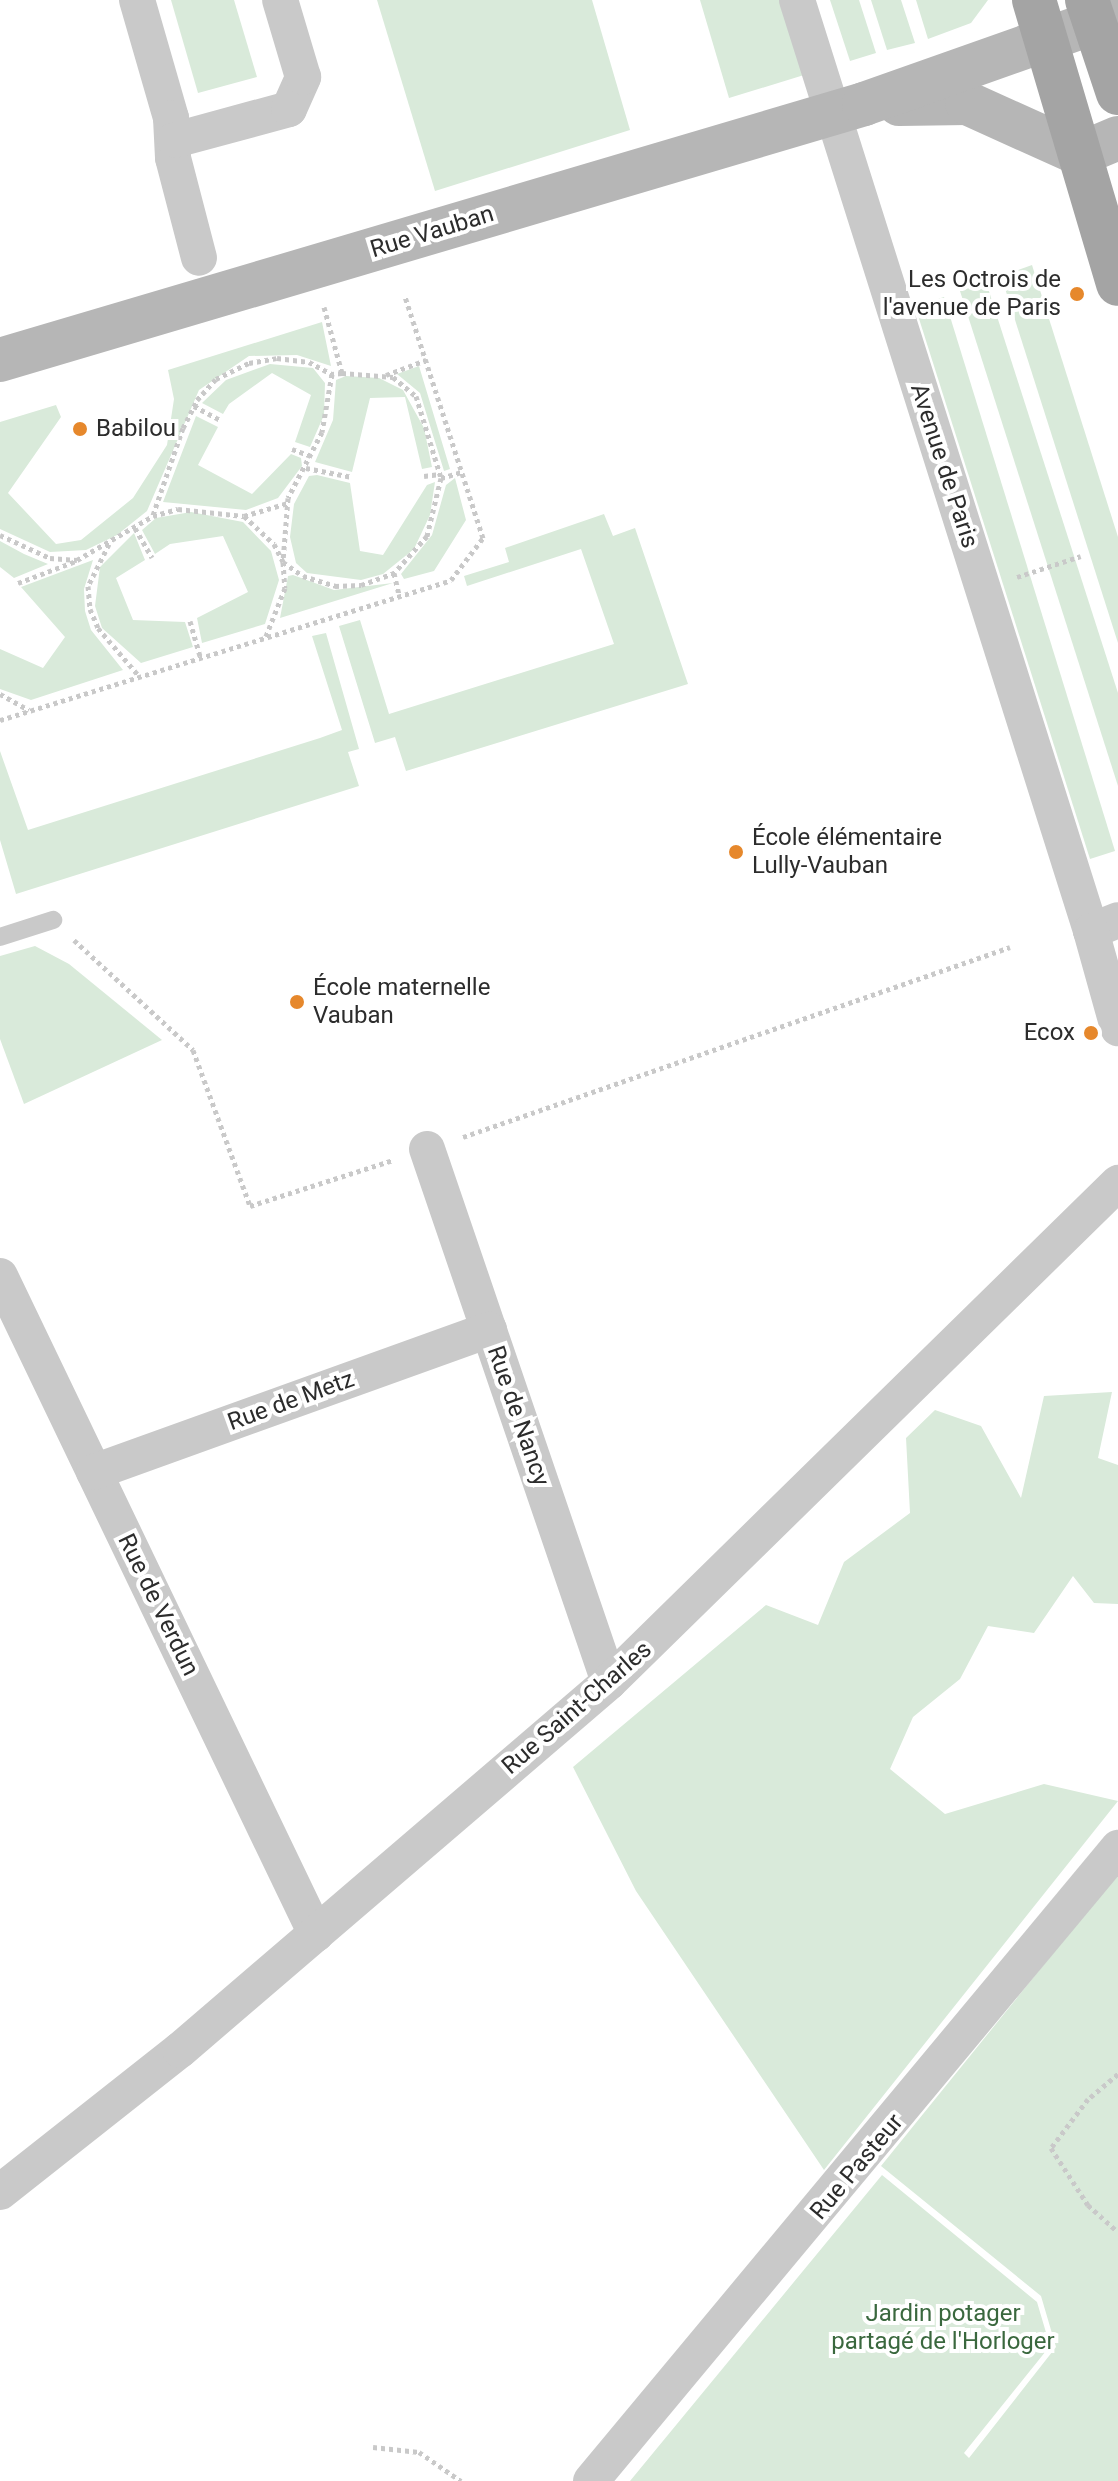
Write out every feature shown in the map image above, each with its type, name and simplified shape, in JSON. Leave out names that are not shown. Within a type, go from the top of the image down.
[{"type":"main road","name":"Rue Vauban","points":[[0,360],[205,278],[311,268],[848,109],[1040,20],[1100,15]]},
{"type":"main road","points":[[1100,15],[1118,93]]},
{"type":"main road","points":[[1040,20],[1099,146],[1118,284]]},
{"type":"main road","name":"Rue Vauban","points":[[848,109],[967,103],[1099,146]]},
{"type":"street","points":[[137,0],[175,140],[173,158],[205,278]]},
{"type":"street","points":[[175,140],[289,109],[303,77],[280,0]]},
{"type":"street","name":"Avenue de Paris","points":[[797,0],[848,109],[1105,926],[1118,1028]]},
{"type":"street","name":"Rue de Nancy","points":[[428,1149],[609,1682]]},
{"type":"street","name":"Rue Saint-Charles","points":[[0,2192],[180,2050],[609,1682],[1118,1183]]},
{"type":"street","name":"Rue de Verdun","points":[[0,1276],[316,1934]]},
{"type":"street","name":"Rue de Metz","points":[[94,1472],[489,1330]]},
{"type":"street","name":"Rue Pasteur","points":[[591,2481],[1118,1848]]},
{"type":"lane","points":[[0,937],[53,920]]},
{"type":"path","points":[[311,268],[342,373]]},
{"type":"path","points":[[0,720],[451,580],[483,538],[405,296]]},
{"type":"path","points":[[153,516],[194,406],[216,379],[249,363],[277,358],[309,362],[332,374],[385,375],[426,360]]},
{"type":"path","points":[[266,636],[285,588],[283,562],[288,503],[311,456],[330,405],[332,374]]},
{"type":"path","points":[[244,516],[274,544],[283,562],[303,576],[335,586],[361,585],[394,573],[427,536],[440,476],[416,396],[385,375]]},
{"type":"path","points":[[194,406],[220,420]]},
{"type":"path","points":[[292,449],[311,456]]},
{"type":"path","points":[[305,468],[352,477]]},
{"type":"path","points":[[424,476],[462,472]]},
{"type":"path","points":[[18,583],[77,560],[153,516],[178,509],[244,516],[288,503]]},
{"type":"path","points":[[135,528],[152,557]]},
{"type":"path","points":[[0,535],[50,558],[77,560]]},
{"type":"path","points":[[109,544],[88,586],[90,609],[98,628],[139,676]]},
{"type":"path","points":[[1011,579],[1081,556]]},
{"type":"path","points":[[394,573],[399,595]]},
{"type":"path","points":[[190,621],[200,657]]},
{"type":"path","points":[[0,694],[29,710]]},
{"type":"path","points":[[53,920],[193,1050],[250,1206],[428,1149],[1010,947]]},
{"type":"path","points":[[1118,2074],[1088,2099],[1051,2148],[1088,2205],[1118,2232]]},
{"type":"path","points":[[373,2447],[419,2452],[461,2481]]},
{"type":"green space","points":[[171,0],[234,0],[257,77],[198,93]]},
{"type":"green space","points":[[377,0],[592,0],[630,130],[435,191]]},
{"type":"green space","points":[[700,0],[780,0],[804,75],[729,98]]},
{"type":"green space","points":[[830,0],[859,0],[876,53],[850,61]]},
{"type":"green space","points":[[871,0],[901,0],[915,43],[887,50]]},
{"type":"green space","points":[[916,0],[988,0],[971,23],[928,39]]},
{"type":"green space","points":[[1032,265],[1118,537],[1118,643],[1001,276]]},
{"type":"green space","points":[[986,282],[1118,693],[1118,786],[960,291]]},
{"type":"green space","points":[[944,297],[1115,851],[1090,859],[915,306]]},
{"type":"green space","points":[[322,322],[331,366],[297,355],[249,356],[199,390],[147,511],[117,535],[86,550],[50,552],[0,529],[0,422],[56,405],[61,417],[8,493],[56,544],[81,540],[133,498],[167,445],[174,399],[168,370]]},
{"type":"green space","points":[[270,364],[313,368],[325,383],[324,415],[310,447],[295,442],[311,395],[272,373],[229,404],[223,414],[202,403],[226,380]]},
{"type":"green space","points":[[419,366],[450,469],[444,471],[420,393],[397,374]]},
{"type":"green space","points":[[346,376],[379,378],[403,390],[424,428],[432,467],[422,469],[405,397],[370,398],[352,472],[315,462],[333,420],[336,380]]},
{"type":"green space","points":[[196,416],[218,427],[198,465],[252,494],[291,454],[301,458],[302,466],[278,498],[246,510],[163,502]]},
{"type":"green space","points":[[309,476],[350,483],[360,551],[383,555],[427,485],[435,482],[430,515],[414,549],[383,574],[361,580],[307,573],[296,563],[290,537],[294,504]]},
{"type":"green space","points":[[455,478],[466,520],[434,571],[404,579],[401,574],[432,535],[446,485]]},
{"type":"green space","points":[[191,512],[243,522],[271,551],[279,580],[265,624],[202,643],[197,618],[248,592],[223,536],[170,544],[155,554],[142,530],[156,518]]},
{"type":"green space","points":[[604,514],[613,536],[635,528],[688,684],[406,771],[395,737],[375,743],[339,626],[360,620],[389,714],[614,644],[581,549],[467,586],[464,576],[509,562],[505,548]]},
{"type":"green space","points":[[134,533],[145,560],[116,578],[133,620],[185,622],[193,647],[141,663],[102,628],[95,606],[100,567]]},
{"type":"green space","points":[[0,541],[48,564],[14,578],[0,567]]},
{"type":"green space","points":[[93,560],[84,589],[85,611],[91,630],[123,670],[31,700],[0,689],[0,649],[43,668],[65,637],[21,587]]},
{"type":"green space","points":[[293,575],[334,590],[393,583],[280,618],[288,576]]},
{"type":"green space","points":[[326,633],[359,749],[348,752],[359,786],[16,894],[0,840],[0,751],[28,830],[320,738],[342,730],[312,636]]},
{"type":"green space","points":[[35,946],[69,964],[162,1040],[24,1104],[0,1039],[0,956]]},
{"type":"green space","points":[[1112,1392],[1098,1458],[1118,1465],[1118,1604],[1094,1603],[1073,1576],[1034,1633],[988,1626],[960,1679],[913,1717],[890,1769],[945,1814],[1044,1784],[1118,1801],[824,2170],[636,1891],[573,1767],[766,1605],[818,1625],[844,1562],[910,1513],[906,1438],[935,1410],[981,1426],[1021,1498],[1044,1396]]},
{"type":"green space","name":"Jardin potager partagé de l'Horloger","points":[[1118,1873],[1118,2481],[630,2481],[882,2175],[1037,2302],[1050,2346],[964,2453],[969,2458],[1056,2347],[1041,2296],[881,2166]]},
{"type":"place","name":"Les Octrois de l'avenue de Paris","points":[[1077,294]]},
{"type":"place","name":"Babilou","points":[[80,429]]},
{"type":"place","name":"École élémentaire Lully-Vauban","points":[[736,852]]},
{"type":"place","name":"École maternelle Vauban","points":[[297,1002]]},
{"type":"place","name":"Ecox","points":[[1091,1033]]}]
